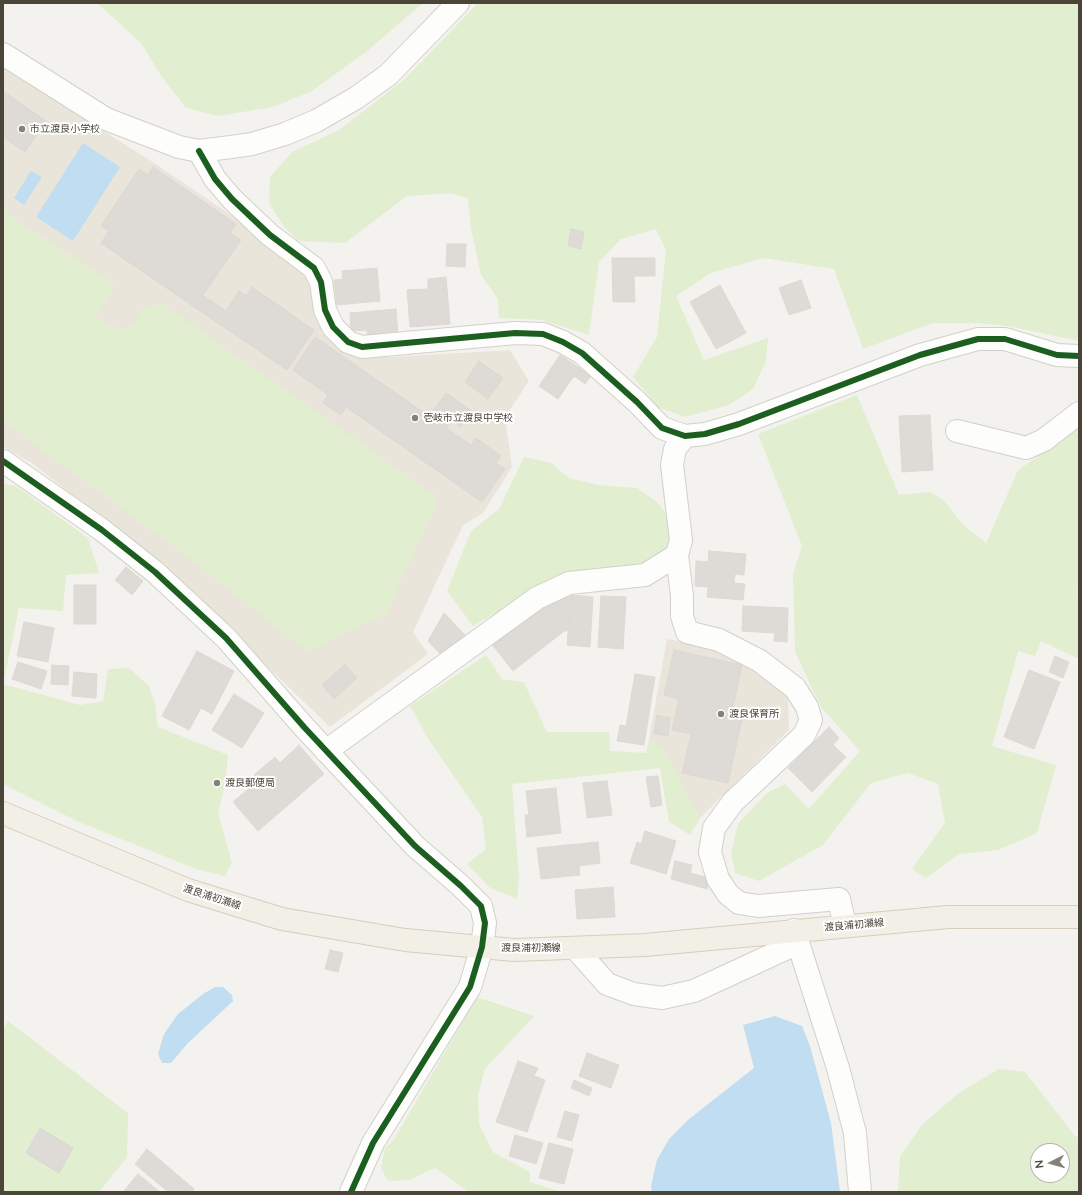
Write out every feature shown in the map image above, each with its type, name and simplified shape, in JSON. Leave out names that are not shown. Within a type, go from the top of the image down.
[{"type":"main road","name":"渡良浦初瀬線","points":[[3,813],[188,890],[282,919],[405,940],[514,950],[576,948],[796,937],[845,926],[948,917],[1079,917]]},
{"type":"street","points":[[3,54],[106,119],[179,148],[198,151],[252,144],[285,134],[316,121],[356,98],[388,75],[458,3]]},
{"type":"street","points":[[198,151],[215,179],[232,199],[270,235],[314,268],[321,282],[325,310],[333,327],[348,342],[362,347],[515,333],[543,334],[582,353],[637,402],[662,428],[685,436],[705,434],[739,424],[920,355],[978,339],[1005,339],[1057,355],[1079,356]]},
{"type":"street","points":[[957,431],[1026,448],[1044,440],[1079,413]]},
{"type":"street","points":[[685,436],[676,449],[672,465],[681,540],[677,555],[682,596],[682,616],[688,632],[719,640],[760,661],[795,688],[807,707],[811,720],[804,735],[734,802],[714,828],[710,852],[718,879],[728,894],[739,903],[758,906],[839,899],[845,926]]},
{"type":"street","points":[[3,461],[102,530],[155,572],[226,638],[326,751],[415,846],[462,886],[481,906],[485,923],[482,947],[470,987],[373,1143],[351,1192]]},
{"type":"street","points":[[326,751],[537,598],[569,582],[645,575],[677,555]]},
{"type":"street","points":[[576,948],[607,984],[634,994],[662,998],[694,991],[796,937],[838,1068],[855,1133],[860,1192]]},
{"type":"shaded area","points":[[3,68],[148,159],[240,221],[312,279],[357,356],[393,357],[510,350],[529,381],[505,417],[512,467],[483,513],[463,525],[413,632],[428,654],[330,727],[163,566],[33,464],[3,447]]},
{"type":"shaded area","name":"渡良保育所","points":[[667,639],[725,650],[755,665],[788,698],[789,730],[697,821],[649,739]]},
{"type":"green space","points":[[97,3],[423,3],[366,52],[312,91],[273,107],[218,116],[186,108],[162,77],[141,43]]},
{"type":"green space","points":[[478,3],[1079,3],[1079,341],[1008,326],[977,323],[933,323],[863,349],[834,269],[764,258],[711,273],[676,296],[704,360],[768,338],[766,361],[753,389],[729,405],[685,417],[658,407],[633,377],[657,337],[666,250],[656,229],[621,239],[599,262],[589,335],[542,320],[499,318],[498,299],[481,275],[471,228],[468,199],[452,193],[407,196],[345,243],[299,241],[284,227],[269,203],[270,177],[292,152],[339,130],[405,79]]},
{"type":"green space","points":[[3,211],[116,285],[95,317],[121,330],[135,325],[142,309],[161,303],[439,498],[386,614],[307,651],[190,559],[3,421]]},
{"type":"green space","points":[[857,395],[899,495],[929,492],[944,500],[962,524],[986,543],[1018,470],[1079,428],[1079,590],[1076,592],[1079,594],[1079,659],[1041,641],[1035,656],[1018,651],[992,746],[1056,765],[1037,833],[998,850],[959,854],[926,878],[912,869],[945,823],[938,784],[908,773],[871,783],[823,845],[759,881],[735,873],[731,853],[738,824],[767,793],[785,784],[809,809],[860,751],[821,707],[795,652],[793,574],[802,546],[758,434]]},
{"type":"green space","points":[[524,457],[551,463],[569,478],[598,485],[637,488],[657,502],[671,520],[671,543],[655,558],[635,568],[541,586],[473,626],[447,591],[471,531],[499,509]]},
{"type":"green space","points":[[3,484],[16,486],[88,538],[99,573],[66,575],[63,611],[19,608],[3,684]]},
{"type":"green space","points":[[486,655],[502,679],[524,682],[547,732],[609,732],[610,751],[646,753],[649,739],[665,750],[700,819],[690,835],[669,822],[660,768],[512,784],[519,880],[517,899],[489,887],[467,864],[486,849],[482,817],[429,740],[410,706]]},
{"type":"green space","points":[[129,668],[148,685],[155,703],[158,727],[228,755],[225,785],[218,813],[232,863],[225,876],[196,869],[79,822],[3,784],[3,684],[80,705],[103,701],[108,669]]},
{"type":"green space","points":[[477,997],[534,1016],[485,1069],[478,1095],[479,1124],[493,1152],[530,1172],[530,1182],[562,1192],[469,1192],[435,1168],[409,1180],[388,1181],[381,1168],[385,1148],[393,1141]]},
{"type":"green space","points":[[8,1021],[128,1113],[127,1157],[99,1192],[3,1192],[3,1030]]},
{"type":"green space","points":[[999,1069],[1025,1072],[1075,1136],[1079,1138],[1079,1192],[898,1192],[900,1156],[923,1124],[960,1092]]},
{"type":"water","points":[[83,143],[120,167],[73,241],[36,217]]},
{"type":"water","points":[[31,171],[42,177],[24,205],[14,198]]},
{"type":"water","points":[[215,987],[223,987],[232,995],[233,1001],[187,1044],[171,1063],[162,1063],[158,1054],[164,1034],[178,1014],[203,994]]},
{"type":"water","points":[[775,1016],[802,1026],[810,1046],[831,1123],[840,1192],[652,1192],[651,1186],[657,1160],[669,1139],[689,1119],[754,1068],[743,1025]]},
{"type":"building","name":"市立渡良小学校","points":[[3,91],[46,121],[25,152],[3,137]]},
{"type":"building","points":[[153,167],[236,224],[230,233],[241,240],[203,295],[192,288],[184,300],[101,243],[109,231],[101,226],[139,169],[148,175]]},
{"type":"building","points":[[571,229],[584,232],[581,249],[568,246]]},
{"type":"building","points":[[447,244],[466,244],[465,267],[446,266]]},
{"type":"building","points":[[612,258],[655,258],[655,276],[634,276],[635,302],[613,302]]},
{"type":"building","points":[[377,268],[380,301],[337,305],[334,280],[343,279],[342,271]]},
{"type":"building","points":[[446,277],[450,324],[410,327],[407,290],[428,289],[428,279]]},
{"type":"building","points":[[801,280],[811,308],[789,315],[779,288]]},
{"type":"building","points":[[720,285],[746,333],[716,349],[690,302]]},
{"type":"building","points":[[252,287],[314,330],[287,370],[184,300],[192,288],[226,311],[239,291],[246,296]]},
{"type":"building","points":[[396,309],[398,336],[368,338],[367,330],[351,331],[350,313]]},
{"type":"building","name":"壱岐市立渡良中学校","points":[[315,337],[429,416],[446,393],[472,411],[461,427],[452,420],[446,428],[471,445],[476,438],[501,456],[496,463],[505,469],[482,502],[346,407],[341,415],[323,403],[328,395],[293,370]]},
{"type":"building","points":[[560,355],[591,376],[585,384],[574,376],[558,399],[539,386]]},
{"type":"building","points":[[479,361],[503,378],[488,399],[465,382]]},
{"type":"building","points":[[930,415],[933,470],[902,472],[899,416]]},
{"type":"building","points":[[709,551],[746,554],[744,575],[735,574],[734,583],[745,584],[743,600],[707,597],[708,587],[695,586],[696,561],[708,562]]},
{"type":"building","points":[[126,567],[143,581],[132,595],[115,580]]},
{"type":"building","points":[[74,585],[96,585],[96,624],[74,624]]},
{"type":"building","points":[[571,595],[568,630],[563,632],[513,671],[491,643],[540,603]]},
{"type":"building","points":[[571,595],[593,597],[590,647],[567,645]]},
{"type":"building","points":[[601,596],[626,597],[623,649],[598,647]]},
{"type":"building","points":[[743,606],[788,608],[787,642],[774,641],[775,633],[742,631]]},
{"type":"building","points":[[444,613],[467,637],[444,658],[428,641]]},
{"type":"building","points":[[24,622],[54,628],[48,662],[17,656]]},
{"type":"building","points":[[674,650],[742,665],[732,712],[743,715],[728,783],[682,773],[691,734],[672,730],[679,699],[664,695]]},
{"type":"building","points":[[197,651],[234,671],[212,714],[201,708],[189,730],[162,716]]},
{"type":"building","points":[[1055,656],[1069,662],[1063,678],[1049,672]]},
{"type":"building","points":[[18,662],[47,671],[41,689],[12,679]]},
{"type":"building","points":[[345,664],[357,678],[334,699],[322,685]]},
{"type":"building","points":[[52,665],[69,666],[68,685],[51,684]]},
{"type":"building","points":[[1029,670],[1060,682],[1034,749],[1004,737]]},
{"type":"building","points":[[74,672],[97,674],[96,698],[72,696]]},
{"type":"building","points":[[635,674],[655,677],[644,745],[617,741],[620,725],[626,726]]},
{"type":"building","points":[[234,694],[264,713],[242,748],[212,730]]},
{"type":"building","points":[[657,715],[670,718],[668,736],[654,734]]},
{"type":"building","points":[[829,727],[839,738],[833,745],[846,757],[812,792],[788,768]]},
{"type":"building","points":[[299,745],[324,774],[258,831],[233,802],[259,780],[254,775],[275,757],[280,763]]},
{"type":"building","points":[[658,776],[662,805],[651,807],[646,777]]},
{"type":"building","points":[[607,781],[612,815],[587,818],[583,783]]},
{"type":"building","points":[[556,788],[561,833],[527,837],[525,815],[529,815],[526,791]]},
{"type":"building","points":[[645,831],[676,841],[666,874],[630,863],[637,842],[641,844]]},
{"type":"building","points":[[598,842],[600,863],[579,866],[580,875],[541,879],[537,848]]},
{"type":"building","points":[[675,861],[692,865],[690,873],[709,878],[707,889],[671,879]]},
{"type":"building","points":[[613,887],[615,917],[577,919],[575,890]]},
{"type":"building","points":[[330,950],[343,953],[338,972],[325,969]]},
{"type":"building","points":[[587,1053],[619,1065],[611,1088],[579,1076]]},
{"type":"building","points":[[518,1061],[538,1068],[534,1076],[545,1080],[527,1132],[496,1122]]},
{"type":"building","points":[[574,1080],[592,1088],[589,1096],[571,1088]]},
{"type":"building","points":[[565,1111],[579,1115],[572,1141],[557,1137]]},
{"type":"building","points":[[40,1128],[73,1148],[59,1173],[26,1153]]},
{"type":"building","points":[[515,1135],[543,1143],[536,1164],[509,1156]]},
{"type":"building","points":[[549,1143],[573,1149],[564,1184],[539,1178]]},
{"type":"building","points":[[147,1149],[194,1189],[192,1192],[168,1192],[135,1164]]},
{"type":"building","points":[[138,1174],[160,1192],[123,1192]]},
{"type":"cycle path","points":[[199,151],[215,179],[232,199],[270,235],[314,268],[321,282],[325,310],[333,327],[348,342],[362,347],[515,333],[543,334],[563,342],[582,353],[637,402],[662,428],[685,436],[705,434],[739,424],[920,355],[978,339],[1005,339],[1057,355],[1079,356]]},
{"type":"cycle path","points":[[3,461],[102,530],[155,572],[226,638],[304,727],[415,846],[461,886],[481,906],[485,923],[482,947],[470,987],[373,1143],[351,1192]]},
{"type":"place","name":"市立渡良小学校","points":[[22,129]]},
{"type":"place","name":"壱岐市立渡良中学校","points":[[415,418]]},
{"type":"place","name":"渡良保育所","points":[[721,714]]},
{"type":"place","name":"渡良郵便局","points":[[217,783]]}]
